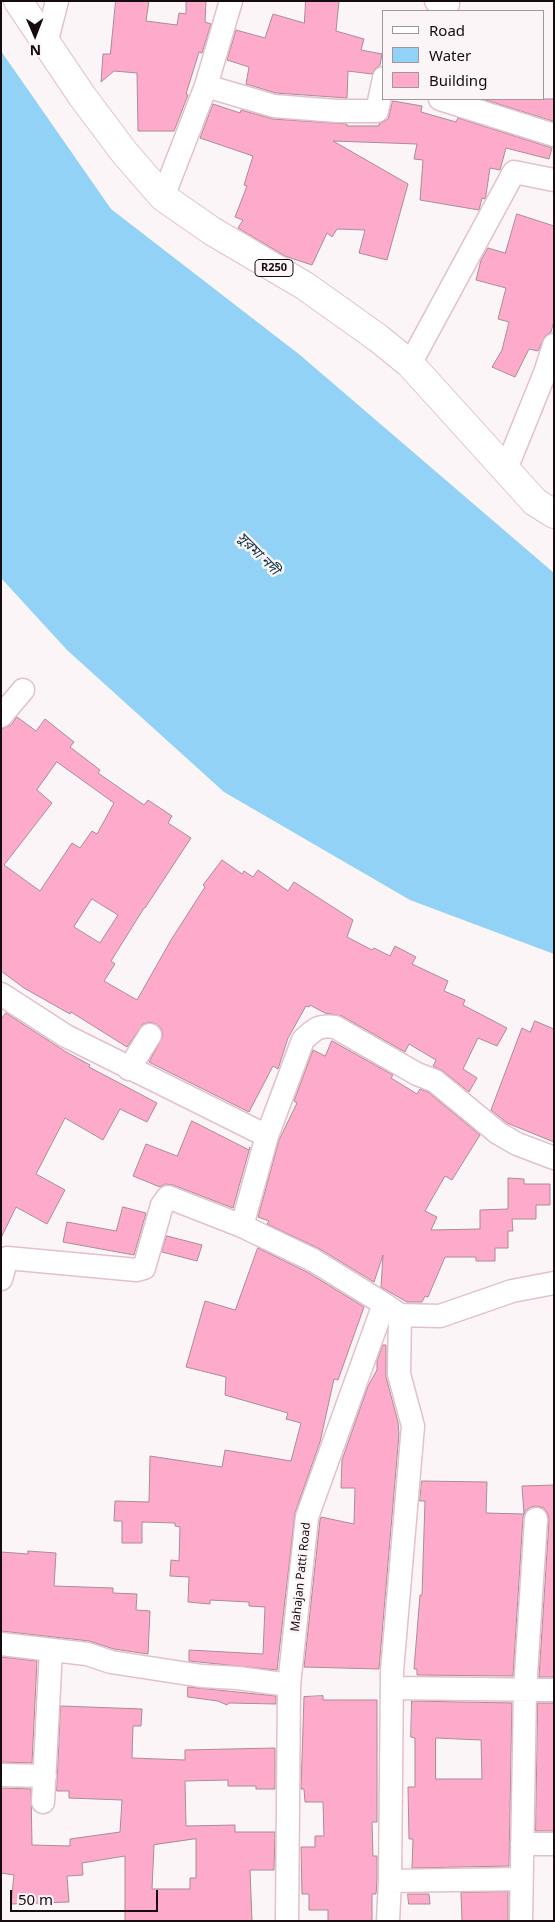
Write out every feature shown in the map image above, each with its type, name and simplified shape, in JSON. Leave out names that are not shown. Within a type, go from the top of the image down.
[{"type":"main road","name":"R250","points":[[18,1],[46,44],[124,152],[163,197],[212,231],[305,286],[378,338],[410,364],[535,502],[554,514]]},
{"type":"street","points":[[46,44],[57,1]]},
{"type":"street","points":[[163,197],[206,86],[231,1]]},
{"type":"street","points":[[206,86],[274,106],[337,111],[377,111],[382,87]]},
{"type":"street","points":[[443,100],[554,135]]},
{"type":"street","points":[[410,364],[514,172],[554,180]]},
{"type":"street","points":[[506,469],[545,373],[554,345]]},
{"type":"street","points":[[1,716],[23,690]]},
{"type":"street","points":[[2,997],[66,1036],[267,1136]]},
{"type":"street","points":[[242,1226],[267,1136],[303,1040],[322,1026],[335,1027],[417,1074],[435,1081],[498,1133],[517,1144],[554,1158]]},
{"type":"street","points":[[129,1069],[150,1035]]},
{"type":"street","points":[[1,1280],[7,1258],[137,1270],[144,1268],[162,1205],[168,1196],[242,1226],[313,1260],[392,1310],[440,1316],[512,1291],[554,1283]]},
{"type":"street","points":[[388,1921],[392,1671],[412,1426],[399,1374],[392,1310]]},
{"type":"street","name":"Mahajan Patti Road","points":[[287,1921],[289,1685],[307,1517],[392,1310]]},
{"type":"street","points":[[521,1921],[525,1690],[536,1519]]},
{"type":"street","points":[[1,1644],[87,1654],[110,1662],[202,1676],[289,1685]]},
{"type":"street","points":[[43,1802],[51,1650]]},
{"type":"street","points":[[392,1688],[554,1690]]},
{"type":"street","points":[[1,1775],[45,1776]]},
{"type":"street","points":[[522,1844],[554,1844]]},
{"type":"street","points":[[390,1881],[522,1879]]},
{"type":"water","name":"সুরমা নদী","points":[[1,51],[111,209],[300,355],[554,573],[554,954],[410,900],[224,792],[67,650],[1,578]]},
{"type":"building","points":[[116,1],[149,1],[146,21],[177,25],[179,13],[186,14],[186,1],[206,1],[205,22],[211,24],[202,53],[199,52],[186,94],[188,95],[174,131],[138,131],[137,73],[114,71],[101,82],[103,54],[110,54]]},
{"type":"building","points":[[306,1],[339,1],[336,31],[364,39],[361,50],[382,54],[380,65],[372,74],[348,71],[347,98],[276,93],[246,84],[249,67],[227,60],[236,30],[265,38],[273,14],[304,23]]},
{"type":"building","points":[[554,99],[554,121],[486,100]]},
{"type":"building","points":[[393,101],[422,106],[421,112],[456,122],[458,118],[552,148],[549,159],[506,148],[500,170],[490,168],[485,199],[482,198],[479,210],[420,200],[423,160],[414,159],[417,144],[333,141],[408,184],[387,260],[359,253],[365,230],[337,229],[332,237],[327,233],[312,265],[285,256],[238,228],[243,220],[235,217],[247,186],[244,185],[253,156],[200,138],[213,104],[240,113],[241,110],[273,119],[347,124],[347,126],[379,126],[379,124],[388,119]]},
{"type":"building","points":[[517,214],[554,226],[554,321],[551,332],[545,336],[538,351],[529,349],[515,377],[492,367],[502,350],[509,322],[498,319],[506,288],[476,280],[481,260],[488,248],[505,253]]},
{"type":"building","points":[[17,717],[36,731],[45,719],[74,742],[70,747],[100,770],[98,773],[144,805],[148,800],[172,816],[168,823],[191,838],[111,961],[115,964],[104,981],[137,1000],[171,940],[205,887],[203,885],[222,860],[242,874],[244,871],[253,877],[258,870],[288,891],[294,882],[353,920],[347,937],[372,950],[374,948],[390,956],[395,946],[416,957],[412,964],[448,981],[444,991],[465,1000],[463,1005],[507,1028],[497,1046],[478,1038],[463,1069],[477,1078],[469,1092],[443,1071],[433,1066],[436,1060],[409,1044],[405,1052],[342,1016],[325,1013],[310,1005],[309,1007],[306,1006],[288,1038],[278,1069],[273,1066],[249,1112],[149,1062],[163,1036],[161,1028],[156,1024],[150,1022],[143,1024],[127,1047],[71,1012],[70,1014],[24,988],[1,971],[1,729],[11,725]],"holes":[[[57,762],[114,803],[97,834],[92,831],[80,848],[72,843],[40,891],[4,865],[52,803],[37,790]],[[92,899],[118,915],[100,943],[74,927]]]},
{"type":"building","points":[[6,1013],[66,1052],[90,1065],[89,1067],[157,1103],[147,1122],[120,1109],[103,1140],[65,1118],[36,1174],[65,1190],[47,1224],[16,1207],[1,1238],[1,1020]]},
{"type":"building","points":[[535,1021],[554,1029],[554,1142],[507,1123],[491,1110],[522,1028],[530,1032]]},
{"type":"building","points":[[332,1041],[393,1075],[391,1078],[417,1094],[420,1089],[428,1092],[480,1135],[452,1180],[445,1176],[425,1211],[437,1217],[431,1230],[480,1229],[480,1210],[508,1209],[508,1178],[524,1179],[524,1184],[550,1184],[550,1205],[536,1205],[536,1219],[512,1219],[513,1231],[508,1231],[508,1248],[495,1248],[495,1261],[476,1261],[476,1257],[445,1257],[428,1297],[425,1296],[422,1302],[407,1302],[381,1287],[383,1255],[374,1282],[320,1249],[267,1224],[269,1221],[258,1217],[279,1140],[297,1103],[294,1101],[313,1050],[325,1056]]},
{"type":"building","points":[[192,1121],[249,1150],[250,1147],[233,1208],[173,1185],[165,1184],[160,1187],[133,1176],[146,1144],[177,1156]]},
{"type":"building","points":[[123,1207],[146,1213],[134,1255],[63,1242],[67,1222],[116,1231]]},
{"type":"building","points":[[167,1236],[202,1245],[197,1261],[162,1252]]},
{"type":"building","points":[[258,1248],[307,1272],[364,1307],[338,1380],[334,1379],[320,1442],[295,1513],[277,1670],[189,1661],[189,1650],[263,1654],[265,1607],[249,1606],[249,1602],[210,1600],[210,1604],[188,1602],[189,1577],[170,1576],[171,1560],[179,1561],[180,1527],[175,1526],[175,1523],[142,1522],[142,1543],[122,1543],[122,1521],[114,1521],[115,1501],[149,1502],[150,1456],[222,1467],[225,1450],[291,1461],[301,1423],[286,1419],[288,1413],[225,1395],[226,1377],[186,1367],[205,1301],[235,1310]]},
{"type":"building","points":[[383,1345],[386,1345],[386,1377],[398,1422],[399,1434],[379,1669],[304,1667],[320,1520],[321,1517],[354,1524],[355,1488],[341,1488],[342,1460],[368,1386],[377,1370],[377,1362]]},
{"type":"building","points":[[422,1481],[487,1482],[486,1513],[524,1514],[522,1486],[554,1485],[554,1677],[539,1677],[549,1520],[544,1508],[536,1506],[525,1511],[523,1518],[513,1676],[417,1675],[417,1669],[414,1669],[420,1595],[422,1595],[425,1501],[420,1501]]},
{"type":"building","points":[[28,1551],[56,1553],[54,1586],[113,1588],[113,1593],[137,1594],[136,1610],[150,1611],[148,1654],[114,1649],[89,1641],[1,1631],[1,1552],[28,1554]]},
{"type":"building","points":[[1,1657],[37,1661],[32,1763],[1,1762]]},
{"type":"building","points":[[188,1687],[276,1696],[276,1704],[229,1703],[227,1705],[218,1701],[188,1697]]},
{"type":"building","points":[[323,1696],[323,1700],[377,1700],[377,1822],[372,1822],[373,1856],[377,1856],[377,1881],[376,1894],[372,1894],[372,1921],[328,1921],[328,1910],[309,1910],[309,1894],[302,1894],[301,1847],[315,1847],[315,1836],[324,1836],[323,1802],[305,1802],[304,1789],[301,1789],[304,1697]]},
{"type":"building","points":[[412,1701],[512,1703],[509,1866],[412,1868],[413,1839],[409,1839],[408,1787],[415,1787],[415,1738],[411,1737]],"holes":[[[436,1738],[481,1740],[482,1779],[436,1779]]]},
{"type":"building","points":[[538,1703],[554,1703],[554,1831],[536,1831]]},
{"type":"building","points":[[61,1706],[142,1709],[141,1726],[133,1726],[132,1758],[185,1760],[185,1750],[275,1748],[275,1789],[256,1789],[256,1786],[228,1786],[228,1780],[185,1781],[186,1826],[235,1825],[235,1832],[275,1832],[274,1870],[250,1870],[252,1921],[125,1921],[125,1856],[82,1863],[83,1875],[67,1876],[69,1902],[11,1904],[14,1875],[1,1873],[1,1788],[31,1789],[32,1845],[70,1846],[70,1839],[120,1832],[122,1800],[69,1798],[69,1791],[57,1791]],"holes":[[[196,1839],[196,1878],[190,1878],[190,1889],[152,1889],[154,1845]]]},
{"type":"building","points":[[508,1892],[508,1921],[462,1921],[461,1893]]},
{"type":"building","points":[[408,1894],[429,1894],[430,1904],[409,1904]]}]
